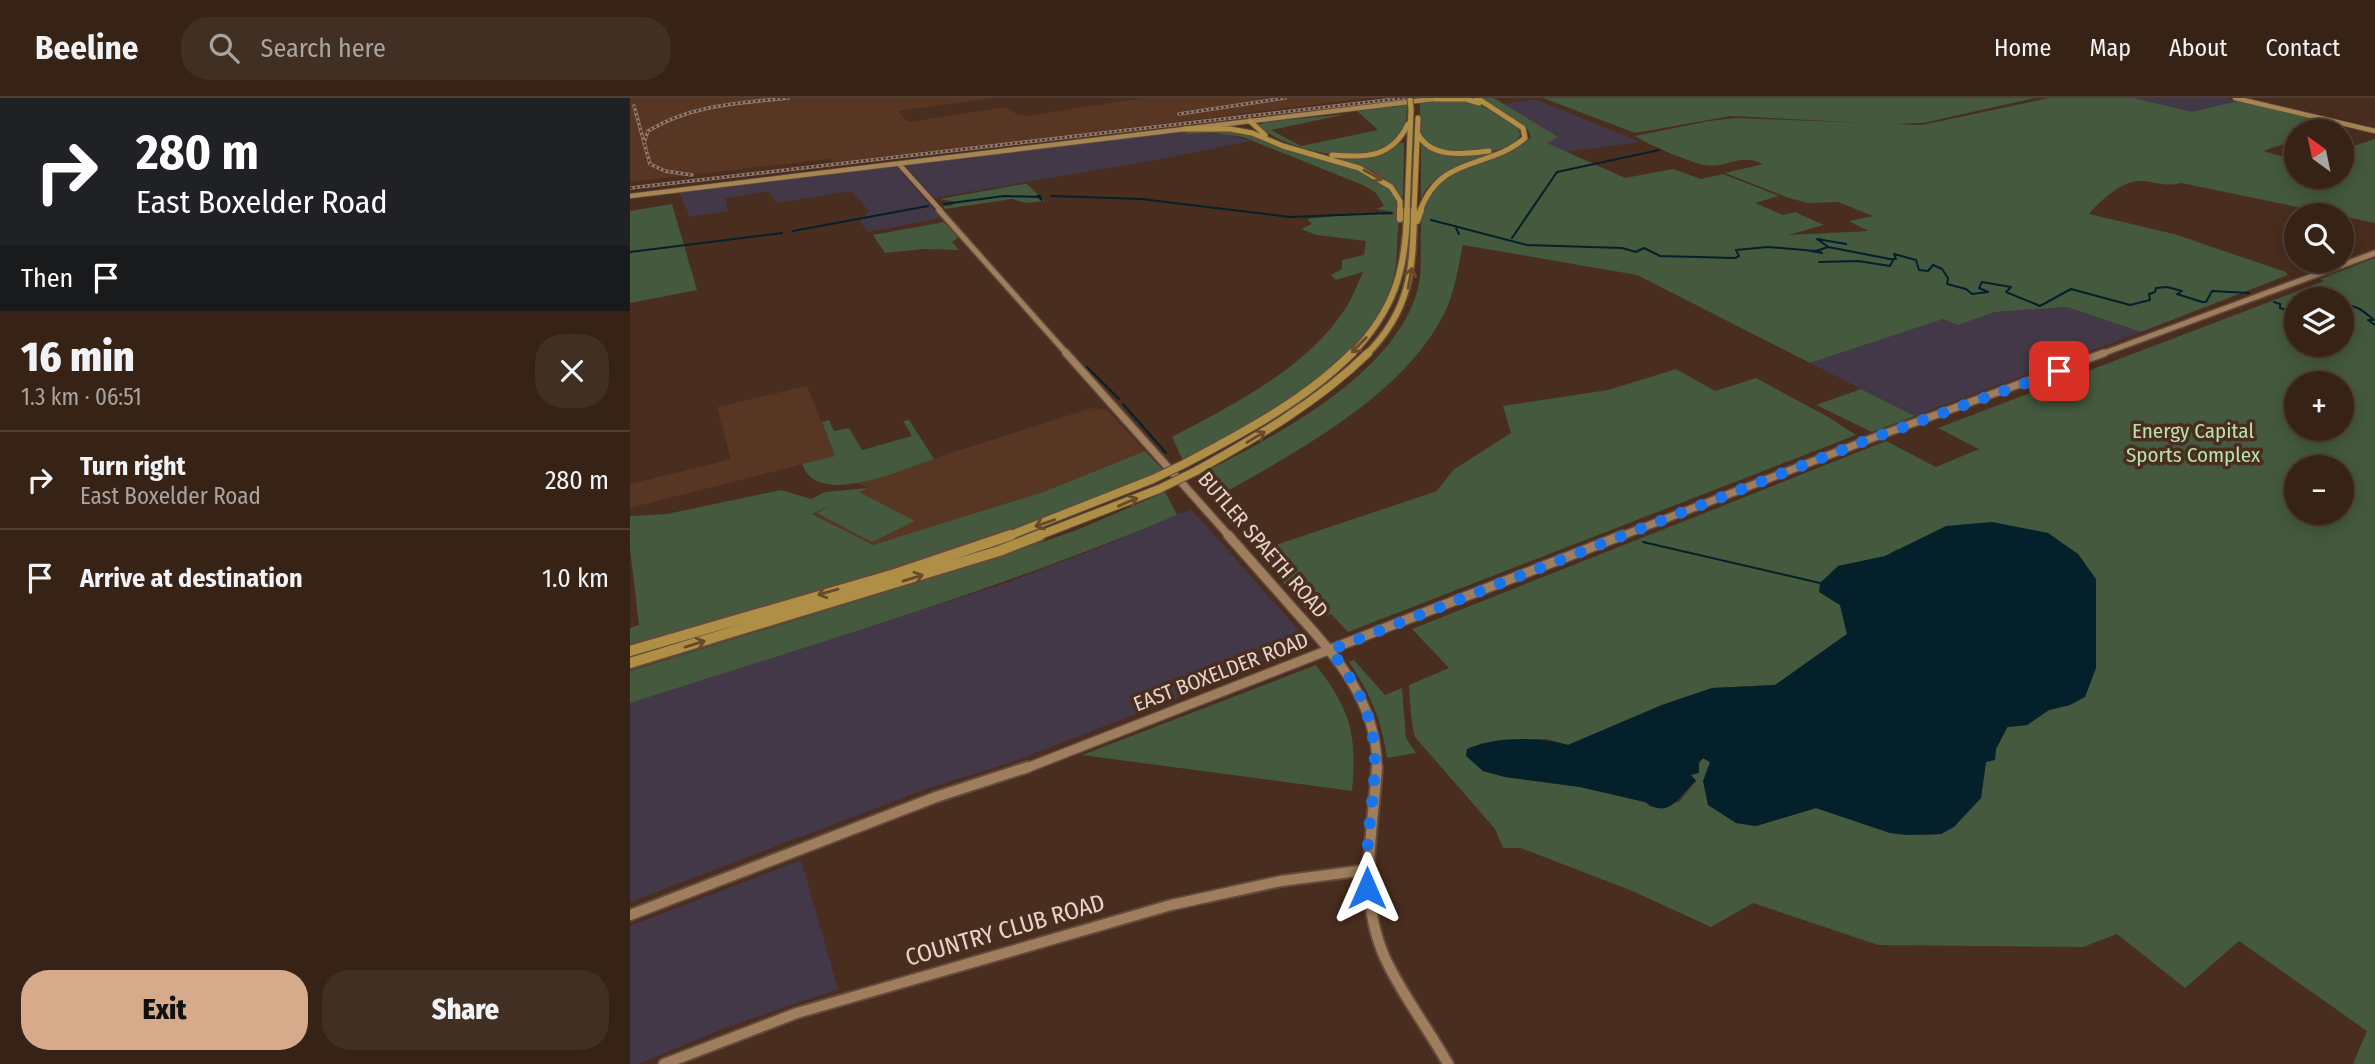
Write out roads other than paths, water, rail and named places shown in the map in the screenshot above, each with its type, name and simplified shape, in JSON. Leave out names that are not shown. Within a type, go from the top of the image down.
[{"type":"highway","points":[[1410,98],[1420,141],[1438,151],[1480,153],[1519,141],[1522,134],[1519,128],[1476,100]]},
{"type":"highway","points":[[630,651],[1051,521],[1153,479],[1247,431],[1328,375],[1379,323],[1391,303],[1402,269],[1417,98]]},
{"type":"highway","points":[[1413,227],[1424,198],[1434,183],[1459,167],[1517,145],[1525,138],[1523,128],[1476,100],[1435,99]]},
{"type":"highway","points":[[1247,122],[1290,147],[1327,155],[1352,156],[1393,147],[1399,142],[1414,113]]},
{"type":"highway","points":[[630,664],[999,551],[1159,489],[1259,436],[1315,398],[1357,363],[1386,331],[1407,291],[1412,264],[1414,113]]},
{"type":"highway","points":[[1247,122],[1263,137]]},
{"type":"highway","points":[[1185,129],[1230,129],[1263,137],[1283,146],[1359,168],[1391,187],[1399,201],[1402,269]]},
{"type":"main road","points":[[630,196],[1443,98]]},
{"type":"main road","points":[[2235,98],[2375,131]]},
{"type":"main road","name":"BUTLER SPAETH ROAD","points":[[899,164],[1330,650],[1360,695],[1374,737],[1377,765],[1366,870],[1372,922],[1397,982],[1448,1064]]},
{"type":"main road","name":"EAST BOXELDER ROAD","points":[[630,915],[936,797],[1019,771],[1870,439],[2375,253]]},
{"type":"main road","name":"COUNTRY CLUB ROAD","points":[[664,1064],[797,1013],[1159,909],[1281,881],[1366,870]]},
{"type":"water","points":[[1992,522],[2048,533],[2078,554],[2096,579],[2096,668],[2085,697],[2070,705],[2049,710],[2027,725],[2007,727],[1996,749],[1995,760],[1986,762],[1981,798],[1954,827],[1941,834],[1890,833],[1816,808],[1756,826],[1736,823],[1708,805],[1703,781],[1710,762],[1703,758],[1699,762],[1699,773],[1691,775],[1696,781],[1674,803],[1662,808],[1580,787],[1505,777],[1483,771],[1466,756],[1467,749],[1505,740],[1544,740],[1568,745],[1662,705],[1712,688],[1775,685],[1847,634],[1840,605],[1819,592],[1820,583],[1838,566],[1885,556],[1946,526]]},
{"type":"waterway","points":[[1512,238],[1557,172],[1659,150]]},
{"type":"waterway","points":[[944,204],[1004,196],[1038,197]]},
{"type":"waterway","points":[[1038,197],[1040,196]]},
{"type":"waterway","points":[[1051,196],[1141,199],[1290,217],[1391,213]]},
{"type":"waterway","points":[[1038,197],[1042,200]]},
{"type":"waterway","points":[[793,231],[928,206]]},
{"type":"waterway","points":[[1431,220],[1455,226]]},
{"type":"waterway","points":[[1455,226],[1527,245],[1622,248],[1636,252],[1644,248],[1660,256],[1735,258],[1739,256],[1736,250],[1768,247],[1808,250]]},
{"type":"waterway","points":[[1455,226],[1459,234]]},
{"type":"waterway","points":[[630,252],[782,233]]},
{"type":"waterway","points":[[1827,246],[1817,239],[1846,244]]},
{"type":"waterway","points":[[1808,250],[1828,247],[1896,259],[1894,254],[1916,260],[1919,270],[1928,271],[1933,265],[1942,269],[1948,278],[1947,284],[1966,289],[1972,294],[1988,292],[1979,288],[1982,282],[2011,287],[2006,292],[2040,306],[2071,289],[2130,305],[2150,300],[2149,294],[2155,292],[2156,288],[2167,287],[2182,291],[2177,294],[2202,302],[2206,302],[2212,291],[2249,293]]},
{"type":"waterway","points":[[1808,250],[1822,253],[1820,252]]},
{"type":"waterway","points":[[1819,262],[1858,261],[1890,266],[1893,260]]},
{"type":"waterway","points":[[2274,302],[2284,309]]},
{"type":"waterway","points":[[2354,307],[2374,320],[2368,320],[2375,325]]},
{"type":"waterway","points":[[1087,367],[1119,399]]},
{"type":"waterway","points":[[1123,404],[1166,453]]},
{"type":"waterway","points":[[1643,542],[1820,583]]},
{"type":"railway","points":[[644,143],[648,131],[664,122],[698,110],[788,98]]},
{"type":"railway","points":[[1179,114],[1285,98]]},
{"type":"railway","points":[[630,188],[1404,98]]},
{"type":"railway","points":[[634,106],[644,143]]},
{"type":"railway","points":[[644,143],[650,164],[665,171],[692,175]]},
{"type":"park label","name":"Energy Capital Sports Complex","points":[[2193,443]]}]
